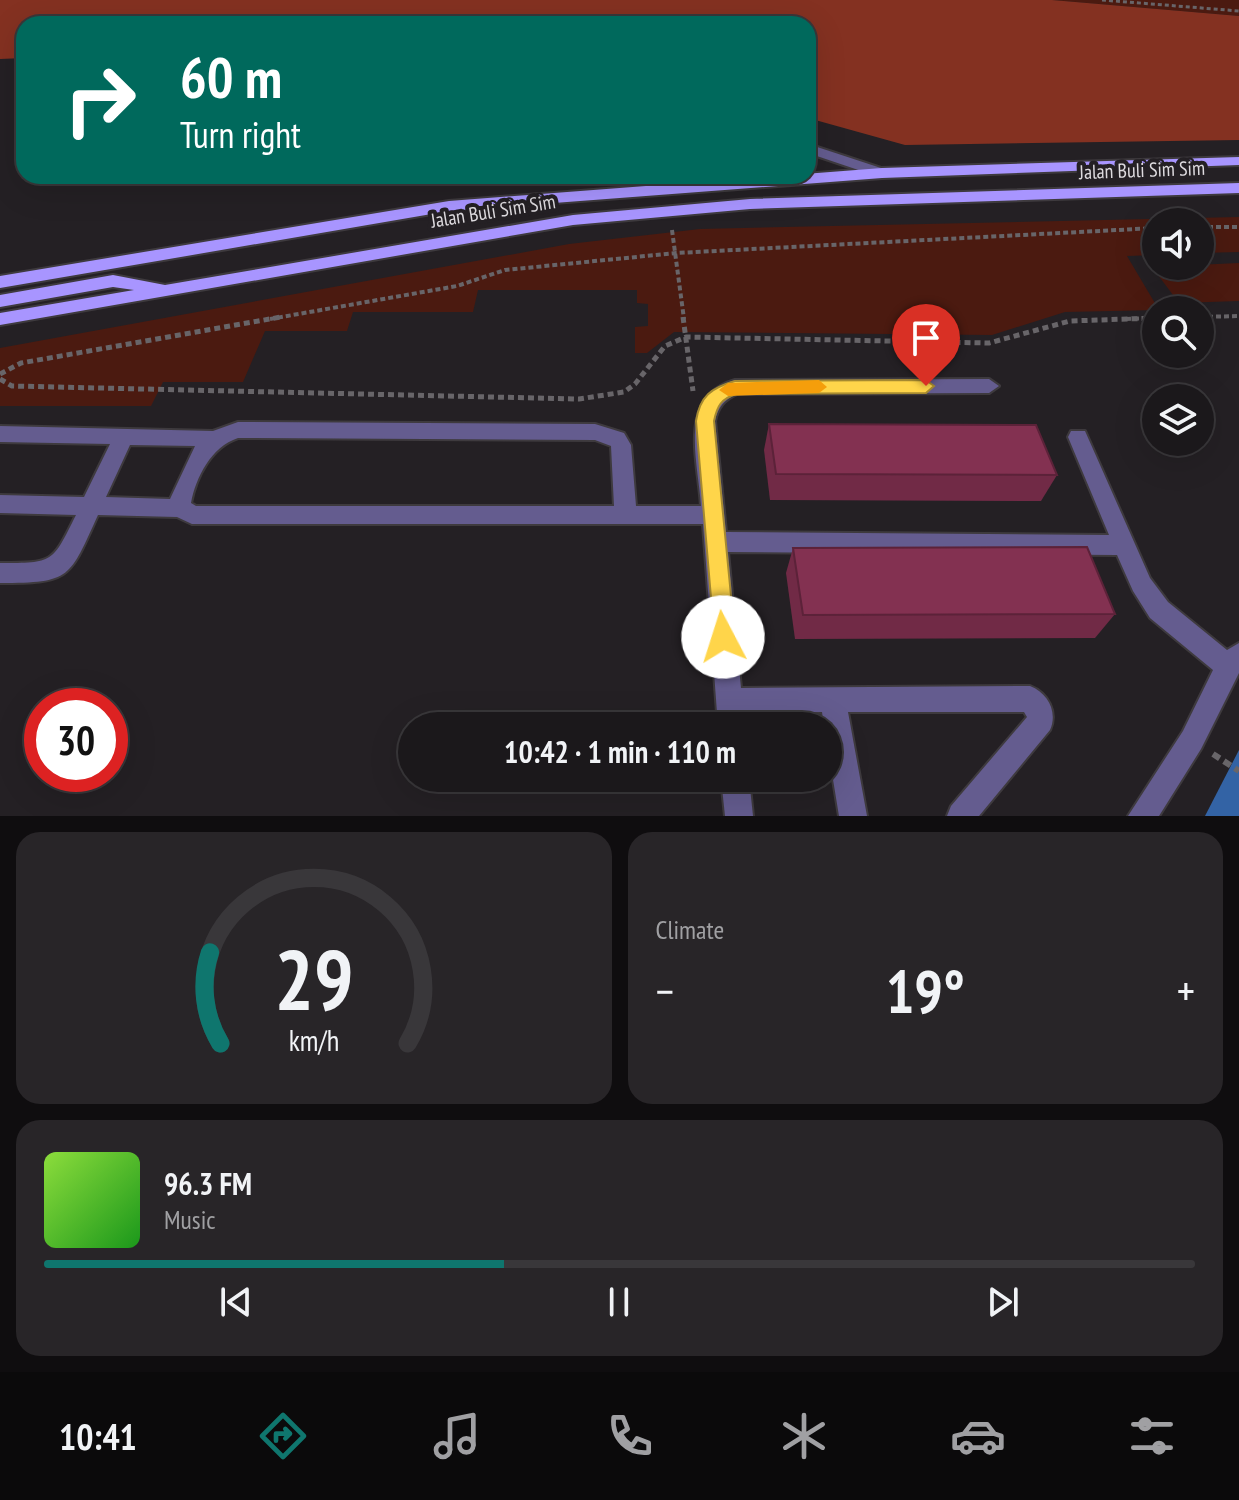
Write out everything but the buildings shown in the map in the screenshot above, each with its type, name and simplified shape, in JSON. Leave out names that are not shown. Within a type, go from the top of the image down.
[{"type":"main road","name":"Jalan Buli Sim Sim","points":[[816,176],[1239,161]]},
{"type":"main road","name":"Jalan Buli Sim Sim","points":[[0,282],[449,206],[700,184]]},
{"type":"main road","name":"Jalan Buli Sim Sim","points":[[0,319],[479,234],[664,211],[750,204],[1239,188]]},
{"type":"main road","points":[[0,301],[113,281],[169,290]]},
{"type":"street","points":[[816,151],[882,173]]},
{"type":"street","points":[[730,712],[705,421],[708,405],[718,393],[735,387],[989,386]]},
{"type":"street","points":[[0,434],[214,439],[238,430],[607,434],[617,439],[624,454],[626,515]]},
{"type":"street","points":[[0,573],[46,573],[66,559],[124,436]]},
{"type":"street","points":[[1078,437],[1141,584],[1159,610],[1234,661],[1192,740],[1142,816]]},
{"type":"street","points":[[181,508],[180,501],[199,454],[214,439]]},
{"type":"street","points":[[0,504],[181,508],[192,515],[713,515]]},
{"type":"street","points":[[715,542],[1124,545]]},
{"type":"street","points":[[833,699],[853,816]]},
{"type":"street","points":[[737,712],[833,699],[1030,699],[1038,708],[1041,721],[961,816]]},
{"type":"street","points":[[736,792],[739,816]]},
{"type":"path","points":[[1102,0],[1239,11]]},
{"type":"path","points":[[664,211],[676,253],[696,418],[705,421]]},
{"type":"path","points":[[1214,227],[1239,227]]},
{"type":"path","points":[[1142,229],[676,253],[505,270],[457,286],[21,363],[0,376],[12,386],[579,399],[624,392],[635,384],[665,346],[686,337],[989,343],[1070,321],[1142,318]]},
{"type":"path","points":[[1214,317],[1239,316]]},
{"type":"shaded area","points":[[0,0],[1052,0],[1239,16],[1239,140],[905,145],[816,120],[816,16],[16,16],[16,58],[0,59]]},
{"type":"shaded area","points":[[1052,0],[1239,0],[1239,16]]},
{"type":"shaded area","points":[[1239,217],[1239,252],[1214,253],[1214,218]]},
{"type":"shaded area","points":[[1142,219],[1142,255],[1127,256],[1151,296],[1142,296],[1142,310],[1065,312],[992,335],[674,332],[647,353],[635,353],[635,327],[648,326],[648,304],[637,303],[637,290],[478,290],[473,312],[353,312],[347,331],[265,331],[243,382],[163,382],[151,406],[0,406],[0,348],[569,244],[700,229]]},
{"type":"shaded area","points":[[1239,263],[1239,301],[1214,302],[1214,296],[1174,296],[1162,280],[1214,280],[1214,264]]},
{"type":"water","points":[[1239,750],[1239,816],[1205,816]]},
{"type":"slow traffic","points":[[728,390],[735,387],[819,387]]},
{"type":"route","points":[[723,637],[705,421],[708,405],[718,393],[735,387],[926,386]]}]
